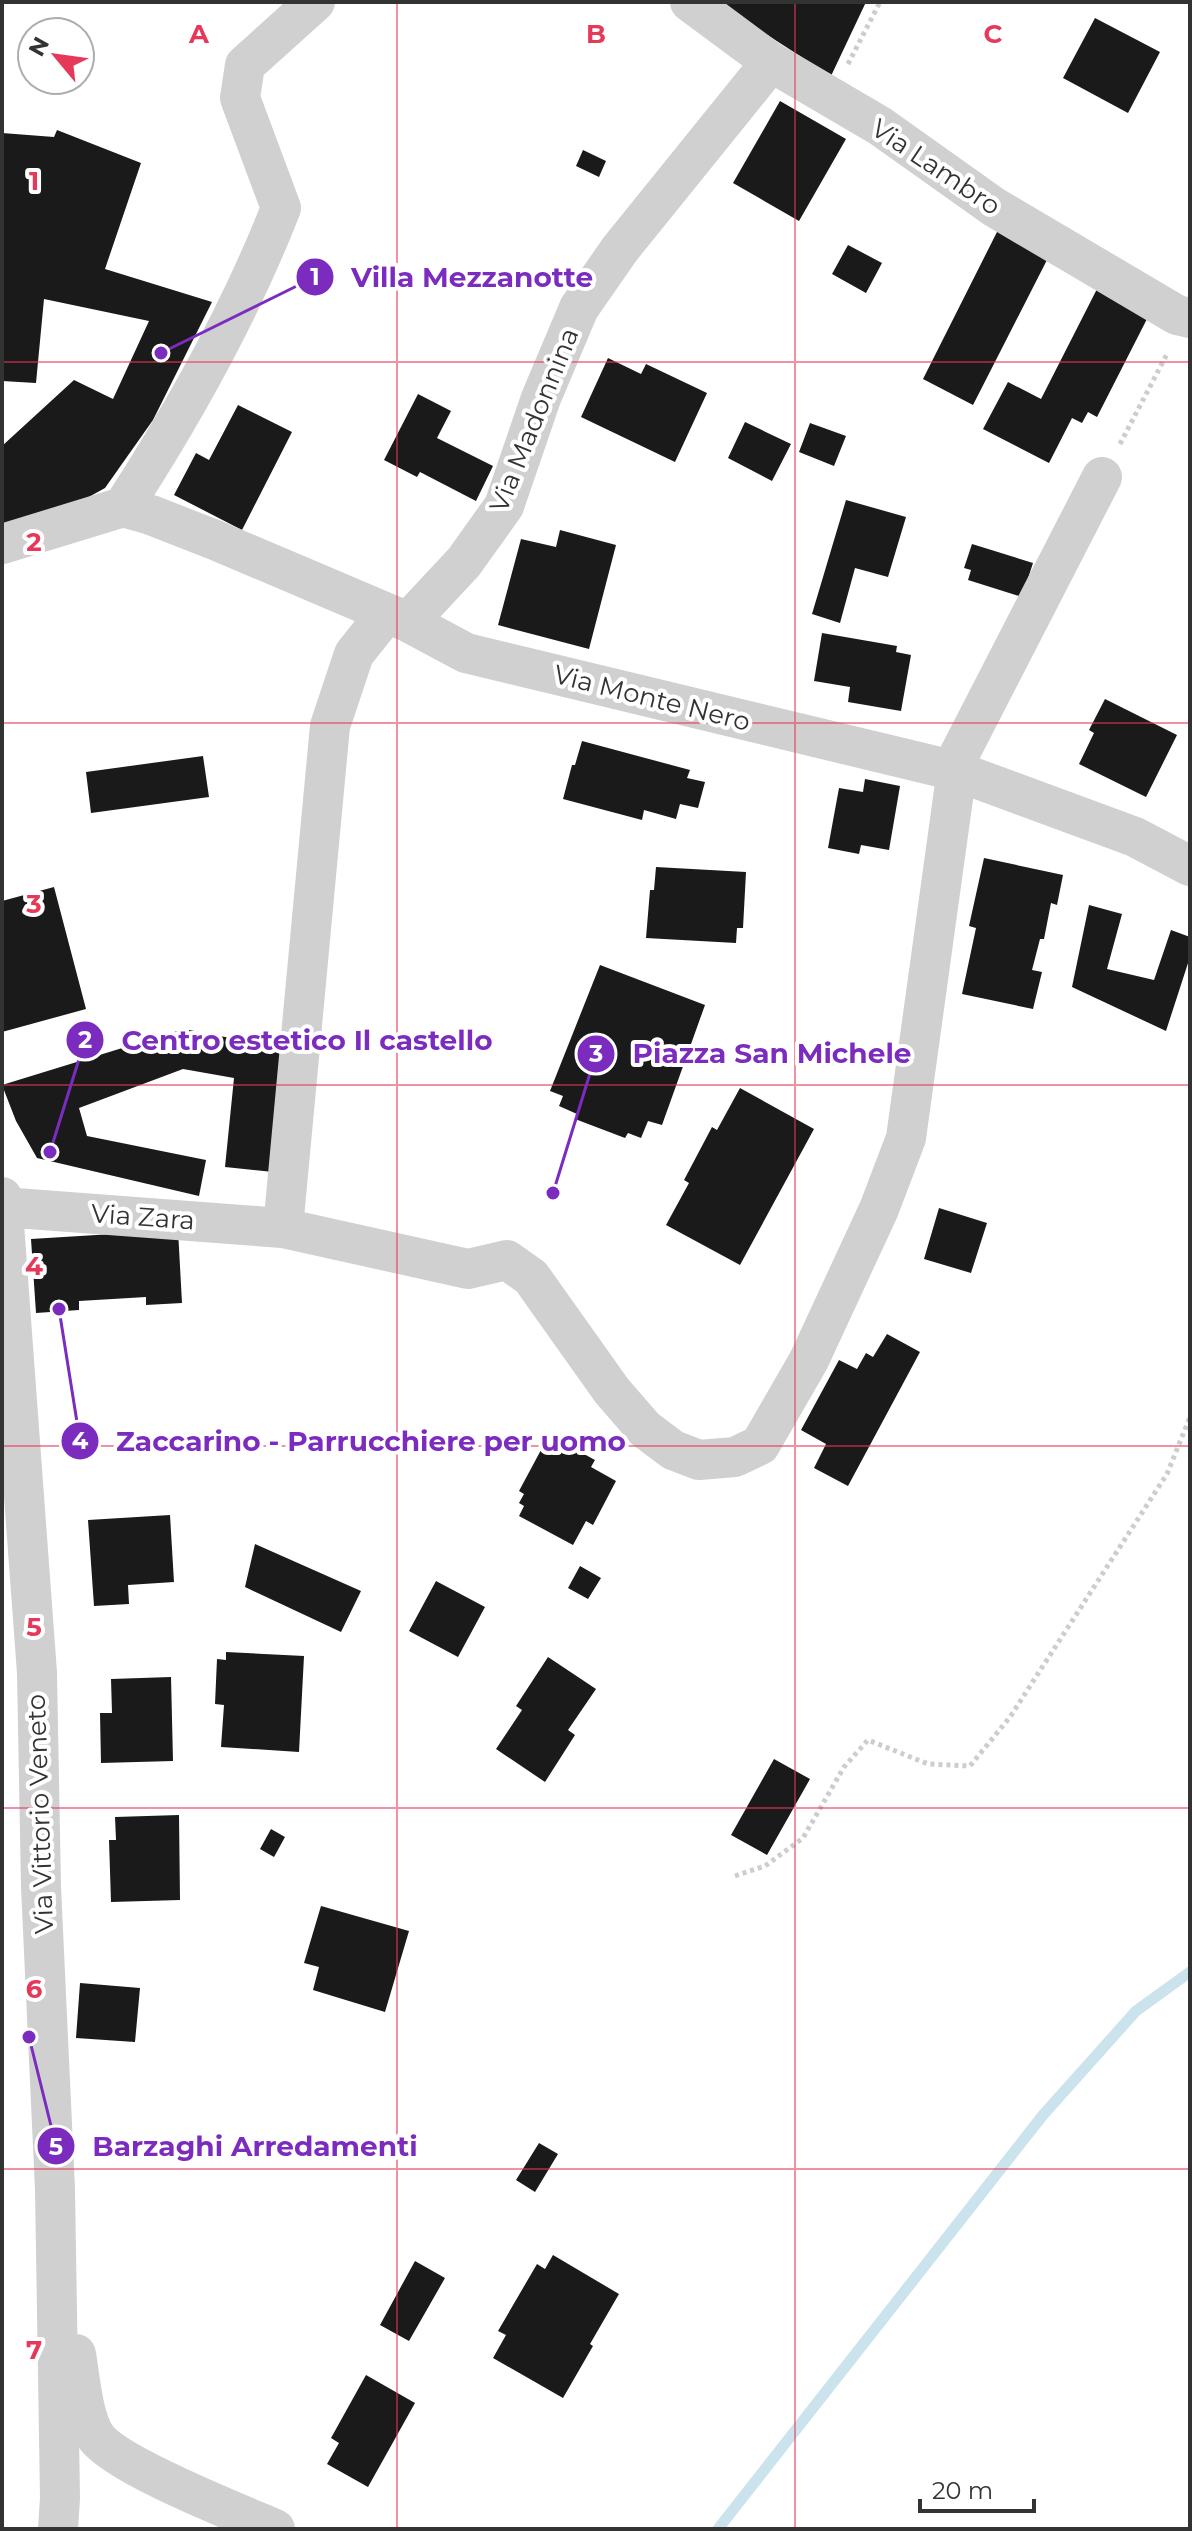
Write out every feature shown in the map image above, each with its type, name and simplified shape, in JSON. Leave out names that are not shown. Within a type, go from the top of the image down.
[{"type":"street","points":[[2,544],[123,507],[202,374],[258,267],[281,208],[240,98],[245,65],[315,2]]},
{"type":"street","name":"Via Lambro","points":[[690,2],[771,62],[880,126],[994,207],[1177,315],[1188,318]]},
{"type":"street","name":"Via Madonnina","points":[[283,1228],[330,726],[354,654],[464,562],[504,506],[541,398],[579,308],[620,249],[771,62]]},
{"type":"street","name":"Via Zara","points":[[3,1203],[283,1228],[468,1269],[507,1260],[531,1277],[612,1391],[645,1429],[673,1450],[699,1460],[735,1457],[760,1445],[809,1360],[879,1209],[906,1138],[959,755],[1102,477]]},
{"type":"street","name":"Via Monte Nero","points":[[123,507],[215,540],[397,618],[466,653],[956,771],[1135,837],[1190,866]]},
{"type":"street","name":"Via Vittorio Veneto","points":[[3,1203],[19,1671],[41,1887],[55,2189],[58,2529]]},
{"type":"street","points":[[56,2291],[66,2313],[87,2414],[96,2437],[118,2457],[275,2529]]},
{"type":"path","points":[[831,97],[880,2]]},
{"type":"path","points":[[1102,477],[1188,318]]},
{"type":"path","points":[[735,1876],[765,1866],[803,1838],[844,1767],[868,1740],[928,1764],[970,1766],[1010,1717],[1167,1474],[1190,1417]]},
{"type":"building","points":[[716,2],[866,2],[831,76]]},
{"type":"building","points":[[1095,18],[1160,52],[1128,113],[1063,78]]},
{"type":"building","points":[[780,101],[846,139],[799,221],[733,183]]},
{"type":"building","points":[[57,130],[141,163],[105,269],[212,302],[153,420],[105,488],[51,518],[2,534],[2,446],[74,380],[113,399],[149,321],[44,299],[36,383],[2,381],[2,133],[54,137]]},
{"type":"building","points":[[583,150],[606,161],[599,177],[576,166]]},
{"type":"building","points":[[998,230],[1049,256],[973,405],[923,379]]},
{"type":"building","points":[[848,245],[882,263],[866,293],[832,274]]},
{"type":"building","points":[[1097,289],[1149,315],[1097,417],[1088,412],[1082,423],[1072,418],[1049,463],[983,429],[1008,382],[1041,399]]},
{"type":"building","points":[[608,358],[641,374],[646,364],[707,393],[675,462],[581,417]]},
{"type":"building","points":[[418,394],[451,411],[437,438],[493,466],[476,501],[420,472],[417,477],[384,460]]},
{"type":"building","points":[[238,405],[292,432],[242,530],[174,495],[196,453],[209,460]]},
{"type":"building","points":[[745,422],[791,444],[772,481],[728,458]]},
{"type":"building","points":[[810,423],[846,436],[834,466],[799,452]]},
{"type":"building","points":[[846,500],[906,517],[888,577],[855,568],[840,623],[812,614]]},
{"type":"building","points":[[560,530],[616,545],[589,649],[498,625],[521,539],[556,547]]},
{"type":"building","points":[[972,544],[1033,563],[1022,597],[968,580],[971,570],[964,568]]},
{"type":"building","points":[[822,633],[897,646],[896,652],[911,655],[901,711],[848,702],[850,687],[814,681]]},
{"type":"building","points":[[1105,699],[1177,735],[1146,797],[1079,764],[1094,733],[1089,730]]},
{"type":"building","points":[[582,741],[690,770],[687,778],[705,782],[698,808],[680,804],[676,819],[644,810],[642,820],[563,799]]},
{"type":"building","points":[[203,756],[209,797],[91,813],[86,772]]},
{"type":"building","points":[[865,779],[900,786],[889,850],[861,845],[859,854],[828,848],[839,788],[863,792]]},
{"type":"building","points":[[984,858],[1063,875],[1057,905],[1051,903],[1044,939],[1040,939],[1032,970],[1042,972],[1033,1009],[962,994],[976,928],[969,926]]},
{"type":"building","points":[[656,867],[746,872],[743,928],[737,928],[736,943],[646,938],[650,890],[654,890]]},
{"type":"building","points":[[54,887],[86,1009],[2,1032],[2,901]]},
{"type":"building","points":[[1089,905],[1122,914],[1107,969],[1154,980],[1171,930],[1190,937],[1190,957],[1166,1031],[1072,987]]},
{"type":"building","points":[[600,965],[705,1005],[662,1125],[648,1121],[641,1138],[628,1133],[625,1138],[575,1119],[577,1114],[559,1106],[563,1096],[550,1091]]},
{"type":"building","points":[[184,1029],[286,1049],[273,1172],[225,1167],[234,1078],[183,1069],[79,1108],[87,1136],[206,1160],[199,1196],[37,1158],[16,1121],[2,1085]]},
{"type":"building","points":[[740,1088],[814,1129],[740,1265],[666,1225],[689,1183],[684,1180],[712,1127],[717,1130]]},
{"type":"building","points":[[939,1208],[987,1223],[971,1273],[924,1259]]},
{"type":"building","points":[[178,1230],[182,1303],[146,1305],[146,1297],[79,1301],[79,1310],[36,1313],[31,1239]]},
{"type":"building","points":[[887,1334],[920,1352],[848,1486],[814,1468],[826,1444],[801,1430],[839,1360],[857,1369],[866,1353],[873,1357]]},
{"type":"building","points":[[549,1435],[595,1460],[591,1467],[616,1481],[593,1525],[586,1521],[573,1545],[519,1516],[524,1506],[519,1503],[524,1494],[519,1491]]},
{"type":"building","points":[[170,1515],[174,1582],[128,1585],[129,1604],[94,1606],[88,1520]]},
{"type":"building","points":[[255,1544],[361,1591],[341,1632],[245,1587]]},
{"type":"building","points":[[580,1566],[601,1578],[588,1599],[568,1588]]},
{"type":"building","points":[[436,1581],[485,1607],[458,1657],[409,1631]]},
{"type":"building","points":[[226,1652],[304,1656],[299,1752],[221,1747],[224,1705],[215,1704],[217,1659],[226,1660]]},
{"type":"building","points":[[548,1657],[596,1689],[568,1730],[575,1735],[545,1782],[496,1749],[522,1710],[516,1706]]},
{"type":"building","points":[[171,1677],[173,1761],[101,1763],[100,1713],[112,1713],[111,1679]]},
{"type":"building","points":[[774,1759],[810,1779],[767,1855],[731,1835]]},
{"type":"building","points":[[179,1815],[180,1900],[111,1902],[109,1840],[116,1840],[115,1817]]},
{"type":"building","points":[[271,1829],[285,1837],[274,1857],[260,1849]]},
{"type":"building","points":[[321,1906],[409,1931],[385,2012],[313,1990],[319,1967],[304,1963]]},
{"type":"building","points":[[80,1983],[140,1988],[135,2042],[76,2038]]},
{"type":"building","points":[[539,2143],[558,2154],[535,2192],[516,2180]]},
{"type":"building","points":[[553,2255],[619,2294],[563,2398],[493,2358],[506,2335],[498,2331],[537,2264],[545,2269]]},
{"type":"building","points":[[415,2261],[445,2278],[409,2341],[380,2325]]},
{"type":"building","points":[[366,2375],[415,2403],[368,2487],[327,2464],[339,2443],[331,2438]]},
{"type":"waterway","points":[[718,2529],[1043,2115],[1136,2011],[1190,1972]]},
{"type":"place","name":"Villa Mezzanotte","points":[[161,353]]},
{"type":"place","name":"Centro estetico Il castello","points":[[50,1152]]},
{"type":"place","name":"Piazza San Michele","points":[[553,1193]]},
{"type":"place","name":"Zaccarino - Parrucchiere per uomo","points":[[59,1309]]},
{"type":"place","name":"Barzaghi Arredamenti","points":[[29,2037]]}]
